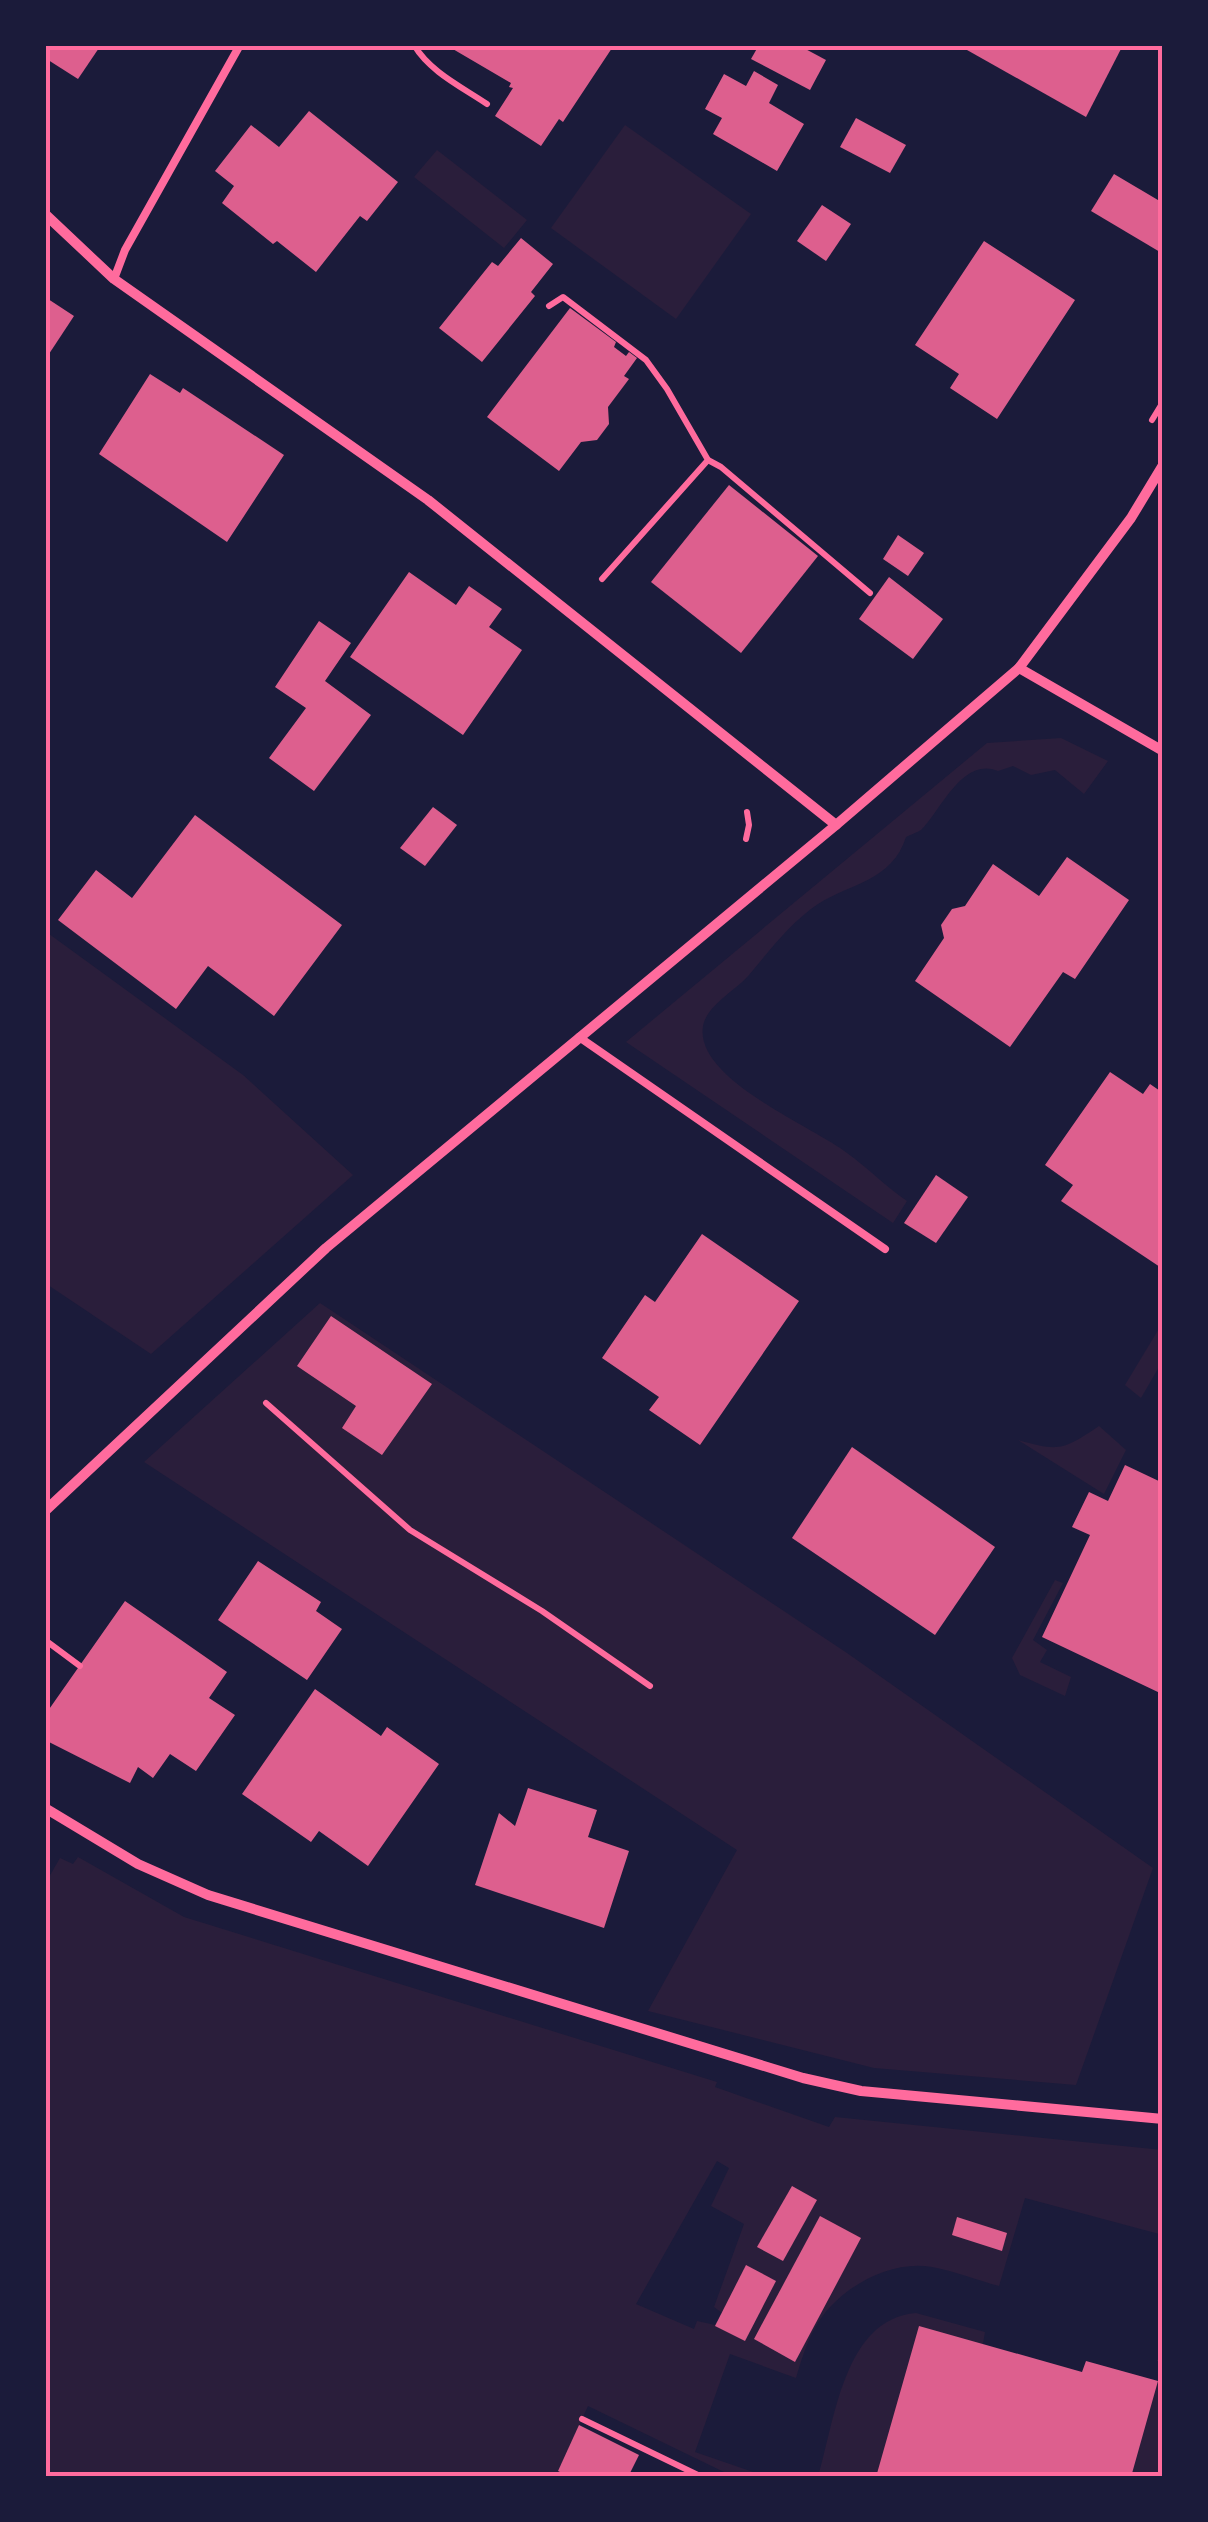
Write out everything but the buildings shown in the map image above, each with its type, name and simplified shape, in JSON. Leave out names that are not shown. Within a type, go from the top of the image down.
[{"type":"street","points":[[45,214],[114,280],[428,500],[836,826]]},
{"type":"street","points":[[45,1511],[326,1248],[836,826],[1019,668],[1131,518],[1163,465]]},
{"type":"street","points":[[1019,668],[1163,751]]},
{"type":"street","points":[[45,1808],[138,1864],[208,1895],[803,2078],[861,2091],[1163,2119]]},
{"type":"lane","points":[[114,280],[126,250],[240,45]]},
{"type":"lane","points":[[579,1037],[885,1249]]},
{"type":"path","points":[[414,45],[422,58],[487,104]]},
{"type":"path","points":[[549,306],[564,297],[646,360],[667,388],[708,460],[721,466],[870,593]]},
{"type":"path","points":[[1147,428],[1163,402]]},
{"type":"path","points":[[596,586],[708,460]]},
{"type":"path","points":[[266,1404],[410,1530],[542,1611],[650,1686]]},
{"type":"path","points":[[45,1640],[80,1666]]},
{"type":"path","points":[[582,2419],[702,2477]]},
{"type":"shaded area","points":[[625,125],[751,214],[676,319],[551,228]]},
{"type":"shaded area","points":[[437,150],[527,220],[504,248],[414,177]]},
{"type":"shaded area","points":[[1061,738],[1108,761],[1084,794],[1055,770],[1031,775],[1013,766],[998,771],[973,771],[953,788],[921,830],[906,837],[900,852],[881,872],[808,911],[716,1005],[703,1026],[705,1046],[735,1082],[847,1153],[907,1201],[893,1223],[626,1042],[987,743]]},
{"type":"shaded area","points":[[45,931],[243,1075],[353,1175],[151,1354],[45,1283]]},
{"type":"shaded area","points":[[320,1303],[847,1653],[1153,1868],[1076,2085],[874,2068],[648,2011],[737,1850],[144,1462]]},
{"type":"shaded area","points":[[1163,1322],[1163,1360],[1141,1398],[1125,1385]]},
{"type":"shaded area","points":[[1099,1426],[1126,1450],[1104,1494],[1018,1440],[1061,1446]]},
{"type":"shaded area","points":[[1055,1580],[1063,1583],[1033,1640],[1047,1650],[1040,1662],[1071,1677],[1065,1696],[1020,1675],[1012,1658]]},
{"type":"shaded area","points":[[78,1857],[184,1917],[717,2082],[715,2087],[829,2127],[835,2117],[1163,2150],[1163,2235],[1025,2198],[999,2286],[932,2267],[898,2268],[865,2280],[836,2301],[812,2334],[796,2378],[730,2354],[695,2452],[768,2477],[726,2473],[588,2406],[558,2471],[570,2477],[45,2477],[45,1884],[60,1858],[73,1864]],"holes":[[[717,2161],[729,2168],[711,2206],[744,2224],[714,2307],[722,2313],[715,2325],[697,2321],[694,2329],[636,2304]]]},
{"type":"shaded area","points":[[916,2313],[985,2332],[983,2344],[876,2477],[818,2477],[837,2402],[858,2352],[873,2333],[892,2319]]},
{"type":"shaded area","points":[[1158,2381],[1163,2384],[1163,2477],[1131,2477]]}]
